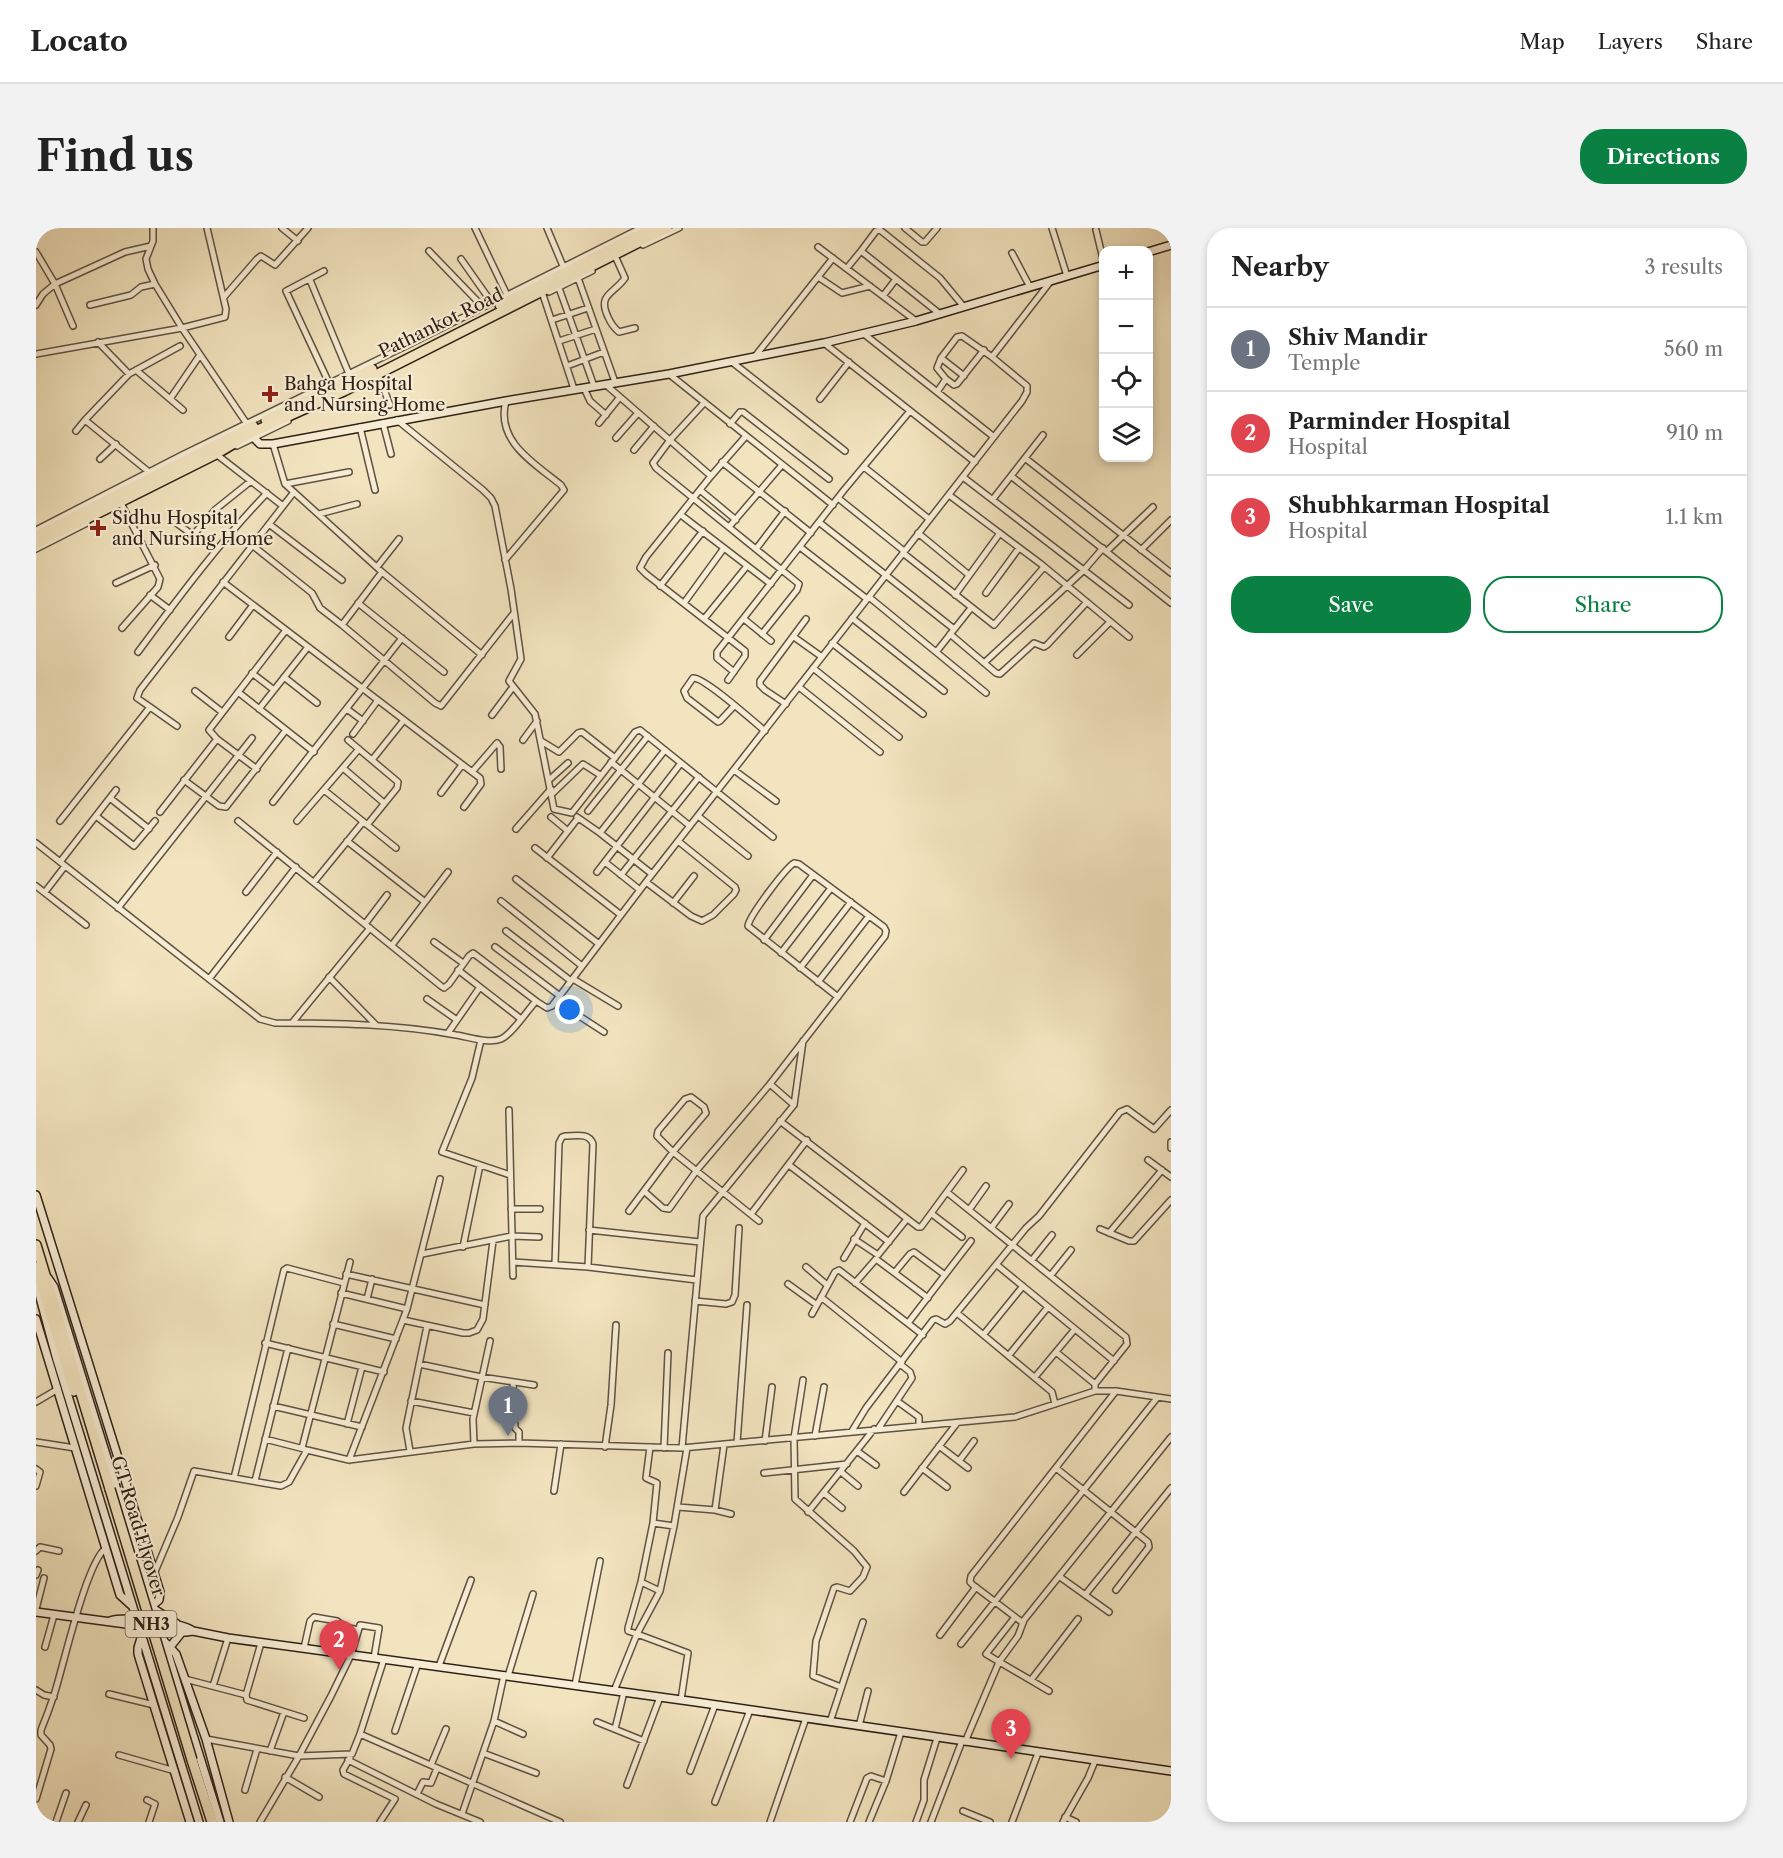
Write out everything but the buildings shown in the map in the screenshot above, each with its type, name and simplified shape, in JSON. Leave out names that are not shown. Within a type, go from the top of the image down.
[{"type":"highway","points":[[36,536],[652,228]]},
{"type":"highway","name":"Pathankot Road","points":[[36,544],[218,455],[250,430],[344,391],[667,228]]},
{"type":"highway","name":"NH3","points":[[36,1245],[40,1272]]},
{"type":"highway","name":"GT Road Flyover","points":[[40,1272],[189,1760],[205,1822]]},
{"type":"highway","name":"GT Road Flyover","points":[[189,1760],[212,1822]]},
{"type":"street","points":[[153,228],[152,246],[146,259],[155,284],[260,444],[273,444],[397,420],[669,374],[824,343],[964,308],[1099,266]]},
{"type":"street","points":[[36,354],[182,328],[225,317],[227,313],[224,297],[207,228]]},
{"type":"street","points":[[282,228],[298,241]]},
{"type":"street","points":[[224,297],[257,258],[261,256],[275,265],[308,228]]},
{"type":"street","points":[[475,228],[507,295]]},
{"type":"street","points":[[547,228],[563,266]]},
{"type":"street","points":[[36,530],[149,472],[379,376],[680,228]]},
{"type":"street","points":[[905,228],[922,242],[937,228]]},
{"type":"street","points":[[1052,228],[1067,276]]},
{"type":"street","points":[[250,430],[329,383],[637,229]]},
{"type":"street","points":[[848,268],[876,231],[880,230],[945,282],[964,308]]},
{"type":"street","points":[[1096,230],[1100,246]]},
{"type":"street","points":[[36,305],[43,294],[55,284],[124,252],[152,246]]},
{"type":"street","points":[[818,247],[916,321]]},
{"type":"street","points":[[1153,251],[1170,247]]},
{"type":"street","points":[[429,250],[483,307]]},
{"type":"street","points":[[861,251],[940,314]]},
{"type":"street","points":[[36,252],[55,284],[73,326]]},
{"type":"street","points":[[1012,253],[1030,288]]},
{"type":"street","points":[[616,258],[625,278],[606,296],[603,302],[604,309],[612,327],[619,332],[635,328]]},
{"type":"street","points":[[756,355],[833,258]]},
{"type":"street","points":[[461,259],[492,303]]},
{"type":"street","points":[[324,271],[286,291],[329,383]]},
{"type":"street","points":[[818,277],[842,293],[870,286]]},
{"type":"street","points":[[578,278],[615,382]]},
{"type":"street","points":[[883,296],[896,279]]},
{"type":"street","points":[[310,280],[349,374]]},
{"type":"street","points":[[992,357],[1050,282]]},
{"type":"street","points":[[90,306],[131,295],[141,287],[155,284]]},
{"type":"street","points":[[559,288],[594,386]]},
{"type":"street","points":[[543,295],[574,389]]},
{"type":"street","points":[[552,320],[588,308]]},
{"type":"street","points":[[559,341],[596,328]]},
{"type":"street","points":[[864,334],[994,437]]},
{"type":"street","points":[[238,821],[444,987],[449,984],[473,953],[536,1001],[549,1008],[1022,401],[1028,389],[1023,382],[984,350],[959,336],[941,358],[937,368],[946,379],[956,385],[984,350]]},
{"type":"street","points":[[98,342],[129,374]]},
{"type":"street","points":[[824,343],[975,462]]},
{"type":"street","points":[[76,431],[129,374],[180,346]]},
{"type":"street","points":[[567,366],[604,352]]},
{"type":"street","points":[[170,399],[200,355]]},
{"type":"street","points":[[941,358],[964,376]]},
{"type":"street","points":[[732,362],[846,451]]},
{"type":"street","points":[[820,399],[849,362]]},
{"type":"street","points":[[136,370],[183,410]]},
{"type":"street","points":[[669,374],[833,505]]},
{"type":"street","points":[[379,376],[390,405]]},
{"type":"street","points":[[937,392],[946,379]]},
{"type":"street","points":[[605,384],[711,476]]},
{"type":"street","points":[[584,388],[590,401],[606,415]]},
{"type":"street","points":[[599,423],[620,398]]},
{"type":"street","points":[[505,560],[564,489],[519,450],[504,425],[502,414],[506,401]]},
{"type":"street","points":[[704,403],[670,440],[653,461],[653,465],[797,581],[799,587],[762,634]]},
{"type":"street","points":[[734,672],[716,656],[838,498],[910,411]]},
{"type":"street","points":[[730,424],[740,412],[745,413],[829,479]]},
{"type":"street","points":[[616,438],[639,413]]},
{"type":"street","points":[[85,420],[149,472]]},
{"type":"street","points":[[397,420],[491,498],[505,560],[521,659],[509,681],[533,710],[537,721],[555,811],[572,813],[652,874]]},
{"type":"street","points":[[383,423],[391,454]]},
{"type":"street","points":[[634,450],[654,426]]},
{"type":"street","points":[[360,427],[375,490]]},
{"type":"street","points":[[993,499],[1043,435]]},
{"type":"street","points":[[728,680],[746,653],[640,568],[722,462],[746,436]]},
{"type":"street","points":[[100,459],[116,444]]},
{"type":"street","points":[[273,444],[285,484],[382,572],[482,655]]},
{"type":"street","points":[[36,549],[218,455],[283,506]]},
{"type":"street","points":[[1025,458],[1171,573]]},
{"type":"street","points":[[722,462],[811,533]]},
{"type":"street","points":[[729,527],[782,465]]},
{"type":"street","points":[[864,466],[930,519]]},
{"type":"street","points":[[285,484],[350,472]]},
{"type":"street","points":[[1011,476],[1171,603]]},
{"type":"street","points":[[963,477],[1129,605]]},
{"type":"street","points":[[175,522],[194,534],[216,509],[251,481]]},
{"type":"street","points":[[700,490],[736,520]]},
{"type":"street","points":[[177,726],[137,698],[137,694],[294,492]]},
{"type":"street","points":[[138,652],[226,537],[267,493]]},
{"type":"street","points":[[949,495],[1044,567],[1129,637]]},
{"type":"street","points":[[838,498],[971,608],[996,625],[1044,567]]},
{"type":"street","points":[[319,514],[357,504]]},
{"type":"street","points":[[122,505],[159,574],[160,582],[122,628]]},
{"type":"street","points":[[984,663],[1153,507]]},
{"type":"street","points":[[756,549],[785,511]]},
{"type":"street","points":[[681,514],[771,585]]},
{"type":"street","points":[[1142,550],[1171,520]]},
{"type":"street","points":[[820,523],[952,632],[996,673],[1000,674],[1034,644],[1045,647],[1087,602]]},
{"type":"street","points":[[268,524],[342,580]]},
{"type":"street","points":[[660,586],[703,531]]},
{"type":"street","points":[[955,595],[1000,533]]},
{"type":"street","points":[[918,534],[969,575]]},
{"type":"street","points":[[377,567],[399,539]]},
{"type":"street","points":[[252,545],[312,593],[320,608],[441,706],[514,613]]},
{"type":"street","points":[[801,547],[937,651],[987,693]]},
{"type":"street","points":[[684,603],[724,548]]},
{"type":"street","points":[[986,593],[1019,548]]},
{"type":"street","points":[[117,583],[154,565]]},
{"type":"street","points":[[704,619],[747,566]]},
{"type":"street","points":[[342,625],[382,572]]},
{"type":"street","points":[[223,582],[482,781],[464,807]]},
{"type":"street","points":[[150,595],[170,609]]},
{"type":"street","points":[[358,603],[444,672]]},
{"type":"street","points":[[229,637],[253,605]]},
{"type":"street","points":[[937,651],[971,608]]},
{"type":"street","points":[[852,618],[944,691]]},
{"type":"street","points":[[744,619],[771,641]]},
{"type":"street","points":[[786,704],[760,685],[763,677],[807,619]]},
{"type":"street","points":[[1077,655],[1110,622]]},
{"type":"street","points":[[257,769],[217,739],[209,730],[286,630]]},
{"type":"street","points":[[794,637],[822,657]]},
{"type":"street","points":[[273,802],[402,638]]},
{"type":"street","points":[[832,643],[923,714]]},
{"type":"street","points":[[259,709],[308,647]]},
{"type":"street","points":[[813,668],[899,737]]},
{"type":"street","points":[[252,674],[274,690]]},
{"type":"street","points":[[284,677],[317,703]]},
{"type":"street","points":[[734,705],[718,722],[687,698],[684,691],[693,678],[696,678],[734,705],[765,730]]},
{"type":"street","points":[[492,715],[513,687]]},
{"type":"street","points":[[798,687],[880,752]]},
{"type":"street","points":[[195,691],[222,712]]},
{"type":"street","points":[[238,692],[314,752]]},
{"type":"street","points":[[353,734],[378,700]]},
{"type":"street","points":[[60,821],[150,707]]},
{"type":"street","points":[[347,709],[363,721]]},
{"type":"street","points":[[372,760],[404,720]]},
{"type":"street","points":[[523,740],[537,721]]},
{"type":"street","points":[[184,780],[219,806],[226,807],[286,730]]},
{"type":"street","points":[[572,813],[600,775],[640,730],[773,837]]},
{"type":"street","points":[[541,741],[559,752],[582,732],[621,770],[690,826]]},
{"type":"street","points":[[588,811],[648,736]]},
{"type":"street","points":[[118,908],[252,738]]},
{"type":"street","points":[[160,813],[217,739]]},
{"type":"street","points":[[314,882],[397,788],[398,782],[348,740]]},
{"type":"street","points":[[472,772],[497,743],[500,747],[501,769]]},
{"type":"street","points":[[297,821],[359,748]]},
{"type":"street","points":[[600,833],[665,750]]},
{"type":"street","points":[[549,780],[568,762]]},
{"type":"street","points":[[597,872],[681,763]]},
{"type":"street","points":[[516,829],[551,791],[583,764],[600,775]]},
{"type":"street","points":[[441,793],[462,765]]},
{"type":"street","points":[[343,768],[384,803]]},
{"type":"street","points":[[734,770],[776,801]]},
{"type":"street","points":[[621,875],[699,777]]},
{"type":"street","points":[[45,892],[116,790]]},
{"type":"street","points":[[324,790],[396,848]]},
{"type":"street","points":[[110,798],[149,829]]},
{"type":"street","points":[[96,816],[134,846],[155,820]]},
{"type":"street","points":[[698,816],[748,856]]},
{"type":"street","points":[[551,818],[568,831]]},
{"type":"street","points":[[547,858],[578,818]]},
{"type":"street","points":[[646,882],[695,919],[703,921],[723,907],[736,890],[735,887],[678,841]]},
{"type":"street","points":[[347,842],[425,902]]},
{"type":"street","points":[[36,843],[260,1019],[275,1023],[376,1025],[495,1040],[503,1038],[536,1001]]},
{"type":"street","points":[[535,848],[621,915]]},
{"type":"street","points":[[246,892],[277,852]]},
{"type":"street","points":[[605,862],[640,890]]},
{"type":"street","points":[[645,1192],[663,1208],[669,1209],[697,1170],[770,1083],[838,997],[885,936],[884,927],[794,863],[748,921],[749,928],[838,997]]},
{"type":"street","points":[[208,979],[296,867]]},
{"type":"street","points":[[392,945],[448,872]]},
{"type":"street","points":[[764,940],[813,875]]},
{"type":"street","points":[[673,903],[694,876]]},
{"type":"street","points":[[516,879],[599,944]]},
{"type":"street","points":[[36,886],[86,925]]},
{"type":"street","points":[[781,954],[831,888]]},
{"type":"street","points":[[292,1023],[367,926],[387,895]]},
{"type":"street","points":[[501,901],[582,966]]},
{"type":"street","points":[[800,968],[851,902]]},
{"type":"street","points":[[818,982],[869,916]]},
{"type":"street","points":[[506,931],[572,980],[618,1006]]},
{"type":"street","points":[[434,942],[463,963]]},
{"type":"street","points":[[495,948],[604,1032]]},
{"type":"street","points":[[459,970],[521,1018]]},
{"type":"street","points":[[329,977],[376,1025]]},
{"type":"street","points":[[447,1033],[480,987]]},
{"type":"street","points":[[427,999],[457,1020]]},
{"type":"street","points":[[481,1040],[472,1078],[442,1152],[510,1175]]},
{"type":"street","points":[[614,1691],[637,1634],[660,1590],[678,1507],[685,1448],[703,1216],[794,1105],[803,1041]]},
{"type":"street","points":[[770,1083],[794,1105]]},
{"type":"street","points":[[629,1211],[673,1152],[707,1111],[691,1097],[685,1099],[657,1134],[658,1138],[673,1152],[759,1221]]},
{"type":"street","points":[[508,1110],[513,1276]]},
{"type":"street","points":[[852,1431],[866,1408],[933,1320],[947,1324],[957,1313],[1029,1225],[1039,1216],[1123,1110],[1129,1110],[1152,1129],[1171,1110]]},
{"type":"street","points":[[780,1121],[920,1227],[963,1170]]},
{"type":"street","points":[[555,1264],[559,1143],[565,1136],[588,1136],[593,1141],[588,1267]]},
{"type":"street","points":[[751,1214],[807,1140]]},
{"type":"street","points":[[1171,1142],[1171,1148]]},
{"type":"street","points":[[1148,1160],[1171,1177]]},
{"type":"street","points":[[463,1247],[480,1165]]},
{"type":"street","points":[[789,1165],[889,1242]]},
{"type":"street","points":[[1108,1233],[1162,1170]]},
{"type":"street","points":[[349,1460],[407,1309],[440,1179]]},
{"type":"street","points":[[969,1209],[987,1186]]},
{"type":"street","points":[[948,1192],[1126,1337],[1127,1344],[1095,1384],[1095,1391]]},
{"type":"street","points":[[36,1195],[154,1574],[160,1596],[153,1607]]},
{"type":"street","points":[[1100,1229],[1134,1241],[1171,1200]]},
{"type":"street","points":[[991,1228],[1010,1204]]},
{"type":"street","points":[[511,1209],[540,1209]]},
{"type":"street","points":[[932,1214],[962,1237]]},
{"type":"street","points":[[855,1239],[877,1255],[908,1219]]},
{"type":"street","points":[[844,1258],[865,1223]]},
{"type":"street","points":[[695,1301],[726,1304],[734,1300],[739,1228]]},
{"type":"street","points":[[589,1230],[700,1242]]},
{"type":"street","points":[[1032,1260],[1052,1235]]},
{"type":"street","points":[[422,1254],[512,1236],[539,1237]]},
{"type":"street","points":[[403,1320],[463,1333],[474,1332],[482,1324],[493,1241]]},
{"type":"street","points":[[908,1323],[971,1241]]},
{"type":"street","points":[[1051,1275],[1071,1250]]},
{"type":"street","points":[[895,1272],[914,1252],[945,1275]]},
{"type":"street","points":[[855,1283],[875,1259],[928,1298]]},
{"type":"street","points":[[513,1262],[588,1267],[697,1280]]},
{"type":"street","points":[[154,1574],[172,1534],[194,1471],[281,1486],[292,1477],[305,1449],[325,1357],[350,1263]]},
{"type":"street","points":[[997,1265],[1114,1361]]},
{"type":"street","points":[[806,1267],[827,1285]]},
{"type":"street","points":[[234,1478],[265,1343],[285,1269],[344,1282]]},
{"type":"street","points":[[812,1314],[837,1270],[923,1335]]},
{"type":"street","points":[[40,1272],[39,1294],[48,1327],[136,1623],[199,1822]]},
{"type":"street","points":[[40,1272],[54,1287],[159,1626],[167,1644],[220,1822]]},
{"type":"street","points":[[346,1274],[485,1305]]},
{"type":"street","points":[[367,1299],[372,1279]]},
{"type":"street","points":[[788,1284],[817,1305]]},
{"type":"street","points":[[984,1334],[1023,1286]]},
{"type":"street","points":[[341,1293],[407,1309]]},
{"type":"street","points":[[808,1512],[876,1429],[912,1376],[901,1363],[821,1298]]},
{"type":"street","points":[[737,1443],[747,1305]]},
{"type":"street","points":[[1009,1355],[1048,1307]]},
{"type":"street","points":[[957,1313],[1035,1377],[1053,1394],[1055,1404]]},
{"type":"street","points":[[36,1319],[120,1595],[131,1605]]},
{"type":"street","points":[[333,1324],[396,1339]]},
{"type":"street","points":[[605,1446],[611,1405],[615,1325]]},
{"type":"street","points":[[410,1451],[406,1435],[427,1326]]},
{"type":"street","points":[[1035,1377],[1075,1329]]},
{"type":"street","points":[[474,1444],[472,1426],[474,1413],[490,1341]]},
{"type":"street","points":[[265,1343],[384,1372]]},
{"type":"street","points":[[255,1481],[288,1348]]},
{"type":"street","points":[[1056,1352],[1095,1384]]},
{"type":"street","points":[[664,1448],[668,1353]]},
{"type":"street","points":[[419,1364],[534,1385]]},
{"type":"street","points":[[347,1424],[362,1367]]},
{"type":"street","points":[[803,1380],[794,1438],[795,1499],[854,1551],[867,1567],[863,1577],[850,1591],[834,1588],[816,1641],[813,1676],[841,1688]]},
{"type":"street","points":[[513,1382],[515,1429],[519,1432],[519,1443]]},
{"type":"street","points":[[765,1441],[772,1387]]},
{"type":"street","points":[[815,1436],[824,1387]]},
{"type":"street","points":[[36,1402],[57,1389]]},
{"type":"street","points":[[265,1439],[349,1460],[474,1444],[519,1443],[685,1448],[1016,1417],[1095,1391],[1116,1391],[1171,1399]]},
{"type":"street","points":[[1023,1623],[975,1587],[970,1582],[972,1574],[1116,1391]]},
{"type":"street","points":[[961,1644],[1157,1398]]},
{"type":"street","points":[[411,1401],[474,1413]]},
{"type":"street","points":[[897,1401],[919,1417],[919,1426]]},
{"type":"street","points":[[273,1406],[362,1427]]},
{"type":"street","points":[[903,1492],[957,1423]]},
{"type":"street","points":[[931,1822],[963,1742],[999,1662],[1018,1636],[1023,1623],[1171,1437]]},
{"type":"street","points":[[959,1461],[974,1441]]},
{"type":"street","points":[[36,1442],[75,1448]]},
{"type":"street","points":[[554,1491],[561,1444]]},
{"type":"street","points":[[715,1510],[724,1445]]},
{"type":"street","points":[[939,1446],[968,1468]]},
{"type":"street","points":[[650,1447],[646,1478],[657,1484],[653,1523],[641,1582],[628,1628],[637,1634],[688,1653],[681,1700]]},
{"type":"street","points":[[857,1451],[876,1465]]},
{"type":"street","points":[[764,1473],[847,1464]]},
{"type":"street","points":[[36,1468],[40,1472],[36,1486]]},
{"type":"street","points":[[922,1468],[947,1487]]},
{"type":"street","points":[[1056,1468],[1148,1542],[1149,1547],[1116,1590]]},
{"type":"street","points":[[841,1472],[858,1486]]},
{"type":"street","points":[[1085,1595],[1171,1488]]},
{"type":"street","points":[[824,1493],[843,1508]]},
{"type":"street","points":[[678,1507],[715,1510],[731,1514]]},
{"type":"street","points":[[653,1523],[674,1526]]},
{"type":"street","points":[[36,1551],[40,1547],[59,1551]]},
{"type":"street","points":[[36,1800],[51,1749],[41,1733],[96,1560],[106,1548]]},
{"type":"street","points":[[575,1685],[600,1561]]},
{"type":"street","points":[[1060,1577],[1109,1612]]},
{"type":"street","points":[[44,1578],[36,1610],[54,1615],[110,1621],[118,1619],[261,1643],[575,1685],[1171,1771]]},
{"type":"street","points":[[439,1666],[471,1580]]},
{"type":"street","points":[[641,1582],[660,1590]]},
{"type":"street","points":[[940,1635],[975,1587]]},
{"type":"street","points":[[462,1815],[533,1594]]},
{"type":"street","points":[[153,1607],[180,1629]]},
{"type":"street","points":[[45,1647],[54,1615]]},
{"type":"street","points":[[1015,1617],[986,1653],[1049,1691]]},
{"type":"street","points":[[304,1648],[312,1618],[337,1621],[341,1626],[358,1630]]},
{"type":"street","points":[[1031,1680],[1078,1619]]},
{"type":"street","points":[[830,1722],[863,1622]]},
{"type":"street","points":[[260,1822],[299,1756],[351,1655],[358,1630],[362,1625],[379,1628],[374,1658]]},
{"type":"street","points":[[335,1653],[341,1626]]},
{"type":"street","points":[[167,1644],[180,1629]]},
{"type":"street","points":[[141,1637],[138,1654],[190,1822]]},
{"type":"street","points":[[213,1686],[228,1638]]},
{"type":"street","points":[[261,1643],[246,1695],[248,1700],[304,1718]]},
{"type":"street","points":[[167,1644],[176,1654],[206,1739],[229,1822]]},
{"type":"street","points":[[380,1822],[395,1799],[344,1774],[343,1770],[360,1734],[384,1659]]},
{"type":"street","points":[[395,1731],[418,1664]]},
{"type":"street","points":[[185,1679],[246,1695]]},
{"type":"street","points":[[36,1690],[54,1697]]},
{"type":"street","points":[[859,1726],[868,1690]]},
{"type":"street","points":[[615,1729],[624,1692]]},
{"type":"street","points":[[109,1694],[154,1705]]},
{"type":"street","points":[[627,1785],[660,1697]]},
{"type":"street","points":[[690,1771],[715,1705]]},
{"type":"street","points":[[715,1802],[750,1710]]},
{"type":"street","points":[[270,1751],[284,1712]]},
{"type":"street","points":[[770,1822],[806,1718]]},
{"type":"street","points":[[494,1721],[523,1734]]},
{"type":"street","points":[[597,1722],[644,1740]]},
{"type":"street","points":[[430,1765],[446,1730]]},
{"type":"street","points":[[869,1822],[886,1781],[901,1732]]},
{"type":"street","points":[[360,1734],[560,1822]]},
{"type":"street","points":[[916,1822],[924,1800],[924,1780],[937,1738]]},
{"type":"street","points":[[206,1739],[299,1756],[350,1757],[417,1794],[480,1822]]},
{"type":"street","points":[[245,1790],[257,1749]]},
{"type":"street","points":[[483,1753],[536,1773]]},
{"type":"street","points":[[1012,1822],[1038,1753]]},
{"type":"street","points":[[119,1755],[175,1771]]},
{"type":"street","points":[[1076,1822],[1064,1820],[1095,1761]]},
{"type":"street","points":[[417,1794],[423,1782],[431,1783],[437,1768]]},
{"type":"street","points":[[850,1822],[867,1778],[871,1776],[886,1781]]},
{"type":"street","points":[[285,1777],[319,1797]]},
{"type":"street","points":[[56,1822],[66,1793]]},
{"type":"street","points":[[147,1800],[155,1804],[149,1822]]},
{"type":"street","points":[[78,1822],[86,1804]]},
{"type":"street","points":[[963,1812],[990,1822]]},
{"type":"place","name":"Bahga Hospital and Nursing Home","points":[[270,394]]},
{"type":"place","name":"Sidhu Hospital and Nursing Home","points":[[98,528]]},
{"type":"place","name":"Shiv Mandir","points":[[508,1436]]},
{"type":"place","name":"Parminder Hospital","points":[[339,1670]]},
{"type":"place","name":"Shubhkarman Hospital","points":[[1011,1759]]}]
